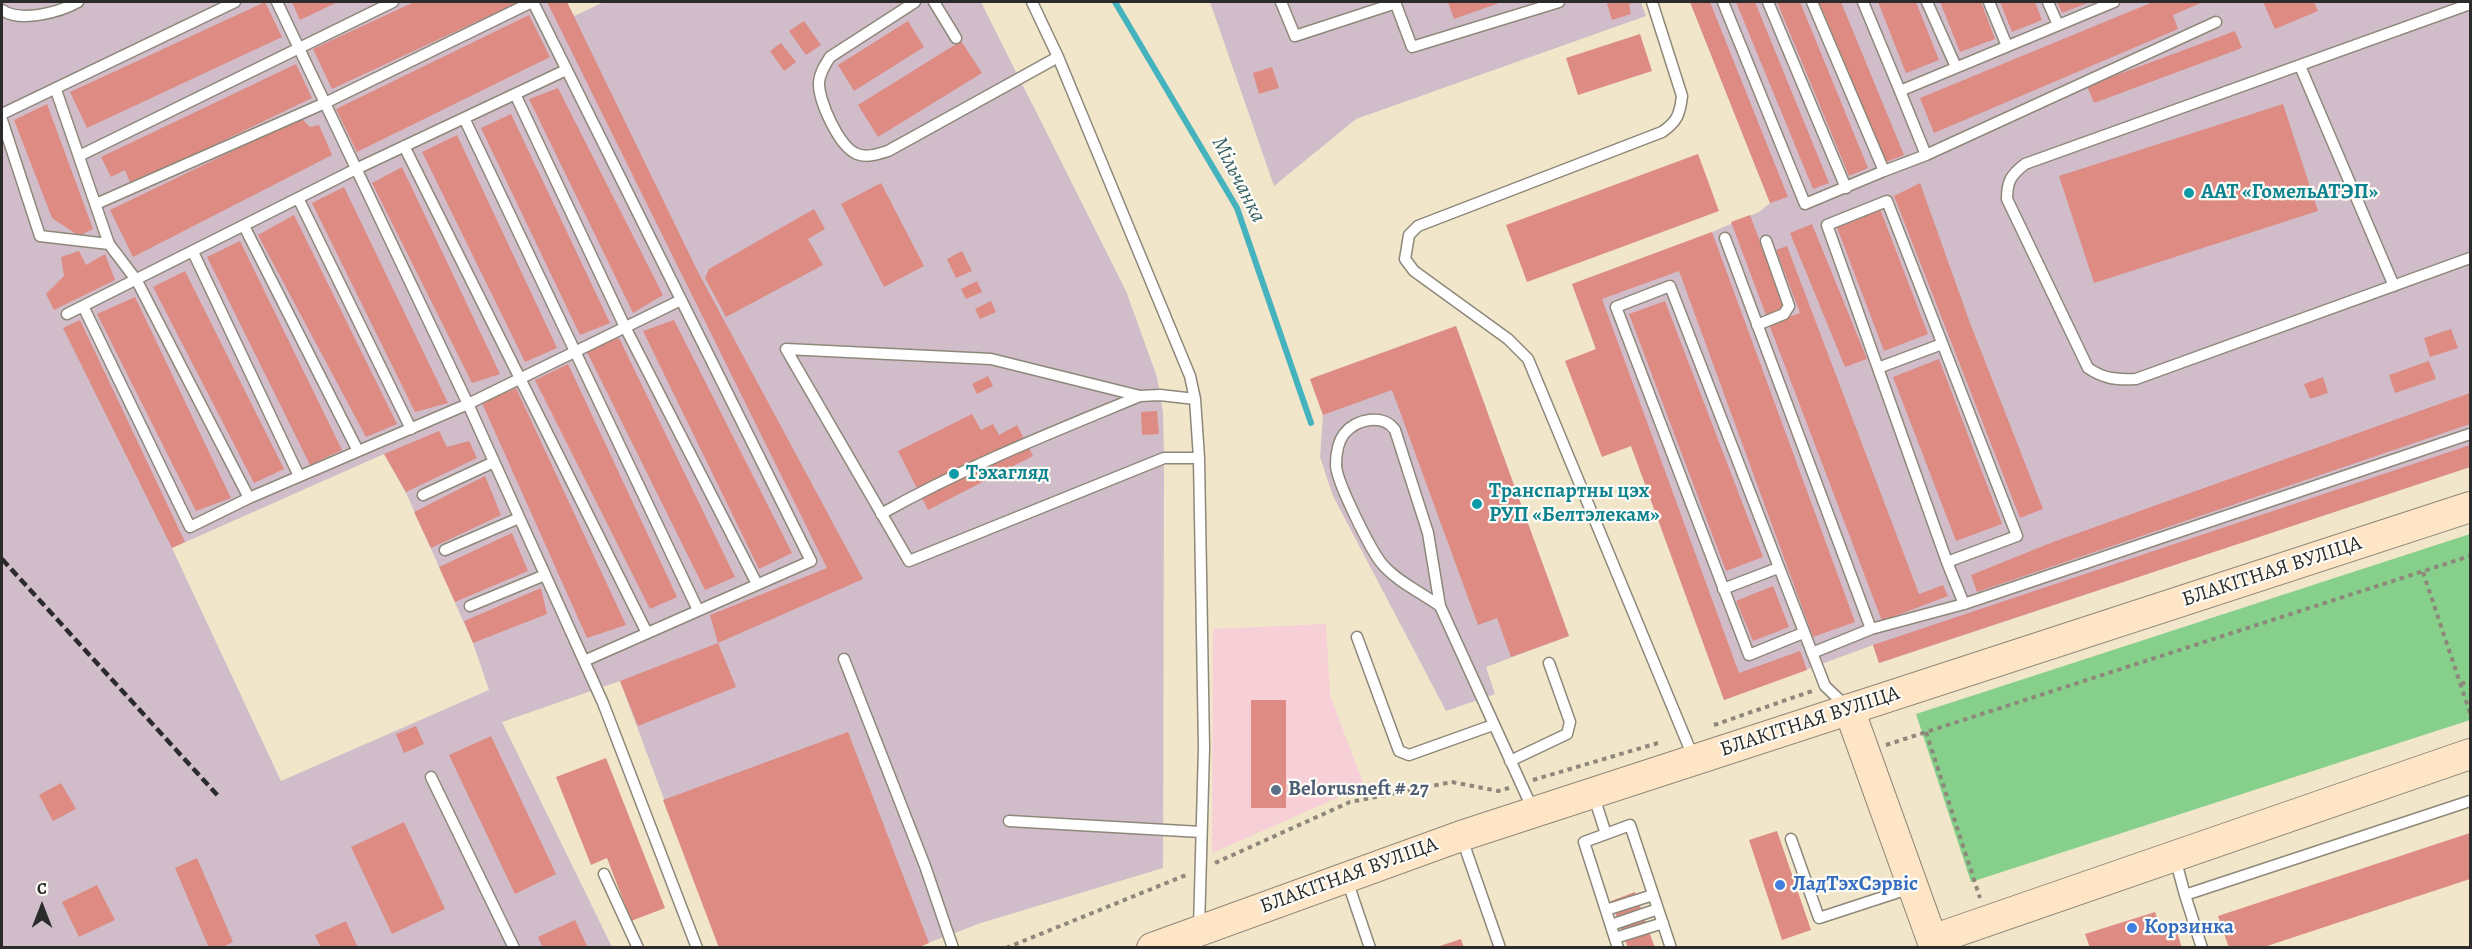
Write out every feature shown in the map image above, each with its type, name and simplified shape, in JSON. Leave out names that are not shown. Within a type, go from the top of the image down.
[{"type":"street","name":"БЛАКІТНАЯ ВУЛІЦА","points":[[1152,948],[1199,929],[1461,836],[1593,793],[1689,748],[1849,709],[2470,507]]},
{"type":"street","points":[[1849,709],[1933,944],[1988,921],[2470,754]]},
{"type":"lane","points":[[2,10],[22,15],[49,13],[78,2]]},
{"type":"lane","points":[[2,114],[235,2]]},
{"type":"lane","points":[[277,2],[468,404],[584,661],[697,948]]},
{"type":"lane","points":[[79,156],[393,2]]},
{"type":"lane","points":[[96,204],[325,103],[533,2],[811,561],[584,661]]},
{"type":"lane","points":[[915,2],[830,57],[822,70],[819,83],[821,102],[847,148],[858,155],[873,155],[888,151],[1058,57]]},
{"type":"lane","points":[[934,2],[956,38]]},
{"type":"lane","points":[[1032,2],[1058,57],[1190,376],[1195,399],[1204,748],[1199,929]]},
{"type":"lane","points":[[1281,2],[1295,36],[1396,2],[1412,47],[1559,2]]},
{"type":"lane","points":[[1652,2],[1682,96],[1680,111],[1675,123],[1662,132],[1418,226],[1409,235],[1405,259],[1414,271],[1508,339],[1528,359],[1689,748]]},
{"type":"lane","points":[[1724,2],[1805,204],[1926,155],[2216,22]]},
{"type":"lane","points":[[1768,2],[1846,188]]},
{"type":"lane","points":[[1812,2],[1884,171]]},
{"type":"lane","points":[[1863,2],[1926,155]]},
{"type":"lane","points":[[1927,2],[1956,67]]},
{"type":"lane","points":[[1989,2],[2007,46]]},
{"type":"lane","points":[[2048,2],[2058,25]]},
{"type":"lane","points":[[1900,91],[2113,2]]},
{"type":"lane","points":[[2470,4],[2025,164],[2012,174],[2007,185],[2007,199],[2088,369],[2116,380],[2136,379],[2470,258]]},
{"type":"lane","points":[[2300,66],[2394,286]]},
{"type":"lane","points":[[66,314],[137,281],[356,169],[566,70]]},
{"type":"lane","points":[[56,90],[109,244],[137,281],[249,498]]},
{"type":"lane","points":[[515,94],[625,327],[757,584]]},
{"type":"lane","points":[[464,118],[698,610]]},
{"type":"lane","points":[[2,120],[40,236],[109,244]]},
{"type":"lane","points":[[404,146],[646,633]]},
{"type":"lane","points":[[298,198],[411,429]]},
{"type":"lane","points":[[1947,562],[2017,536],[1887,201],[1827,225],[1947,562],[1964,604]]},
{"type":"lane","points":[[244,226],[358,451]]},
{"type":"lane","points":[[1725,238],[1871,629]]},
{"type":"lane","points":[[1757,325],[1784,314],[1789,306],[1766,241]]},
{"type":"lane","points":[[193,252],[299,476]]},
{"type":"lane","points":[[1803,633],[1749,655],[1616,307],[1670,286],[1825,686],[1849,709]]},
{"type":"lane","points":[[83,306],[190,526],[299,476],[468,404],[681,300]]},
{"type":"lane","points":[[1878,369],[1942,344]]},
{"type":"lane","points":[[1140,396],[991,359],[786,350],[909,561],[1164,458],[1198,458]]},
{"type":"lane","points":[[881,514],[919,492],[1026,443],[1140,396],[1160,394],[1195,399]]},
{"type":"lane","points":[[1440,606],[1381,563],[1340,484],[1336,468],[1336,449],[1343,435],[1354,425],[1380,419],[1390,423],[1395,430],[1428,533],[1440,606],[1534,813]]},
{"type":"lane","points":[[1812,652],[1871,629],[1964,604],[2470,434]]},
{"type":"lane","points":[[423,495],[494,462]]},
{"type":"lane","points":[[445,550],[519,518]]},
{"type":"lane","points":[[1723,589],[1778,568]]},
{"type":"lane","points":[[470,606],[545,575]]},
{"type":"lane","points":[[1357,637],[1399,752],[1410,755],[1494,725]]},
{"type":"lane","points":[[844,659],[925,866],[953,948]]},
{"type":"lane","points":[[1510,760],[1567,734],[1570,729],[1570,722],[1549,663]]},
{"type":"lane","points":[[430,777],[514,948]]},
{"type":"lane","points":[[1593,793],[1606,834]]},
{"type":"lane","points":[[2185,895],[2470,801]]},
{"type":"lane","points":[[1009,821],[1201,832]]},
{"type":"lane","points":[[1663,923],[1617,943],[1584,842],[1630,825],[1653,895],[1663,923],[1671,948]]},
{"type":"lane","points":[[1461,836],[1500,948]]},
{"type":"lane","points":[[1791,839],[1819,918],[1914,886]]},
{"type":"lane","points":[[2175,858],[2202,948]]},
{"type":"lane","points":[[604,874],[638,948]]},
{"type":"lane","points":[[1346,877],[1370,948]]},
{"type":"lane","points":[[1606,910],[1653,895]]},
{"type":"lane","points":[[1611,925],[1658,909]]},
{"type":"path","points":[[1865,752],[2470,556]]},
{"type":"path","points":[[2423,572],[2470,713]]},
{"type":"path","points":[[2461,684],[2470,681]]},
{"type":"path","points":[[1006,948],[1199,870],[1350,802],[1452,782],[1498,791],[1689,748],[1825,686]]},
{"type":"path","points":[[1926,732],[1988,921]]},
{"type":"shaded area","points":[[2,2],[567,2],[574,16],[604,2],[981,2],[1126,291],[1157,377],[1163,412],[1164,458],[1163,868],[981,923],[917,947],[719,947],[620,681],[502,722],[612,947],[2,948]],"holes":[[[384,454],[406,493],[473,643],[489,690],[281,781],[172,548]]]},
{"type":"shaded area","points":[[1210,2],[1641,2],[1646,16],[1356,119],[1274,186]]},
{"type":"shaded area","points":[[1690,2],[2470,2],[2470,467],[1879,663],[1873,645],[1724,700],[1572,284],[1712,232],[1759,212],[1770,203]]},
{"type":"shaded area","name":"Транспартны цэх РУП «Белтэлекам»","points":[[1456,326],[1569,636],[1486,667],[1495,694],[1446,711],[1333,496],[1320,457],[1323,415],[1310,379]]},
{"type":"shaded area","points":[[1326,624],[1330,695],[1364,786],[1212,853],[1213,629]]},
{"type":"green space","points":[[2470,534],[2470,720],[1971,882],[1916,714]]},
{"type":"building","points":[[265,2],[282,37],[87,128],[70,92]]},
{"type":"building","points":[[292,2],[338,2],[300,20]]},
{"type":"building","points":[[414,2],[519,2],[332,89],[313,49]]},
{"type":"building","points":[[547,2],[567,2],[697,270],[863,579],[718,643],[710,615],[827,568]]},
{"type":"building","points":[[1448,2],[1502,2],[1454,19]]},
{"type":"building","points":[[1636,2],[1629,4],[1631,14],[1612,20],[1607,4]]},
{"type":"building","points":[[1690,2],[1710,2],[1788,197],[1770,203]]},
{"type":"building","points":[[1736,2],[1755,2],[1829,183],[1813,189]]},
{"type":"building","points":[[1777,2],[1800,2],[1868,168],[1849,176]]},
{"type":"building","points":[[1819,2],[1841,2],[1904,155],[1886,162]]},
{"type":"building","points":[[1878,2],[1916,2],[1939,60],[1906,73]]},
{"type":"building","points":[[1940,2],[1981,2],[1995,39],[1960,52]]},
{"type":"building","points":[[2000,2],[2035,2],[2042,20],[2012,32]]},
{"type":"building","points":[[2057,2],[2090,2],[2062,13]]},
{"type":"building","points":[[2153,2],[2203,2],[2173,15],[2178,29],[1934,133],[1920,98]]},
{"type":"building","points":[[2263,2],[2314,2],[2318,11],[2275,29]]},
{"type":"building","points":[[529,15],[550,57],[357,152],[336,109]]},
{"type":"building","points":[[804,21],[821,45],[806,55],[789,31]]},
{"type":"building","points":[[908,21],[924,47],[854,91],[838,65]]},
{"type":"building","points":[[2235,31],[2242,48],[2094,103],[2087,86]]},
{"type":"building","points":[[1640,34],[1652,71],[1578,95],[1566,58]]},
{"type":"building","points":[[961,41],[982,73],[878,137],[858,105]]},
{"type":"building","points":[[781,43],[796,62],[784,71],[770,51]]},
{"type":"building","points":[[296,64],[312,98],[131,185],[125,170],[111,177],[101,157]]},
{"type":"building","points":[[1272,67],[1279,88],[1259,94],[1253,73]]},
{"type":"building","points":[[558,88],[663,295],[633,313],[529,99]]},
{"type":"building","points":[[47,104],[93,229],[79,236],[52,218],[14,120]]},
{"type":"building","name":"ААТ «ГомельАТЭП»","points":[[2283,104],[2318,211],[2094,283],[2059,176]]},
{"type":"building","points":[[511,114],[610,323],[580,335],[481,128]]},
{"type":"building","points":[[301,118],[310,127],[319,125],[332,155],[133,257],[110,210]]},
{"type":"building","points":[[457,135],[557,348],[525,362],[422,152]]},
{"type":"building","points":[[1698,154],[1719,211],[1527,282],[1506,225]]},
{"type":"building","points":[[402,167],[500,374],[472,383],[372,183]]},
{"type":"building","points":[[881,183],[924,266],[884,287],[841,204]]},
{"type":"building","points":[[1920,183],[1970,323],[2043,509],[2020,518],[1894,196]]},
{"type":"building","points":[[344,187],[448,403],[415,412],[312,203]]},
{"type":"building","points":[[814,209],[825,229],[808,239],[823,265],[726,317],[705,278],[709,269]]},
{"type":"building","points":[[1880,209],[1928,334],[1884,351],[1836,225]]},
{"type":"building","points":[[294,215],[397,424],[366,437],[258,235]]},
{"type":"building","points":[[1750,215],[1785,308],[1766,315],[1731,222]]},
{"type":"building","points":[[1812,224],[1867,359],[1845,367],[1790,233]]},
{"type":"building","points":[[1712,232],[1855,622],[1813,637],[1679,271],[1602,299],[1739,673],[1800,651],[1807,670],[1724,700],[1631,446],[1602,457],[1565,361],[1596,349],[1572,284]]},
{"type":"building","points":[[240,241],[342,450],[310,465],[207,257]]},
{"type":"building","points":[[1787,246],[1919,594],[1943,585],[1948,596],[1882,621],[1769,324],[1800,313],[1776,250]]},
{"type":"building","points":[[79,251],[86,265],[105,254],[115,280],[54,310],[46,294],[64,276],[61,257]]},
{"type":"building","points":[[962,251],[972,271],[956,278],[947,259]]},
{"type":"building","points":[[185,271],[284,469],[254,483],[153,287]]},
{"type":"building","points":[[977,281],[982,292],[966,299],[961,289]]},
{"type":"building","points":[[135,297],[231,498],[196,511],[97,314]]},
{"type":"building","points":[[991,301],[996,312],[980,319],[975,309]]},
{"type":"building","points":[[1665,301],[1763,557],[1726,571],[1629,314]]},
{"type":"building","points":[[80,320],[185,542],[172,548],[63,328]]},
{"type":"building","points":[[674,320],[792,553],[759,569],[643,331]]},
{"type":"building","name":"Транспартны цэх РУП «Белтэлекам»","points":[[1456,326],[1569,636],[1511,657],[1497,618],[1478,625],[1392,390],[1323,415],[1310,379]]},
{"type":"building","points":[[2451,329],[2458,348],[2430,357],[2424,338]]},
{"type":"building","points":[[619,338],[735,577],[705,590],[586,350]]},
{"type":"building","points":[[1939,359],[2002,524],[1956,541],[1893,377]]},
{"type":"building","points":[[2429,361],[2436,379],[2395,393],[2389,375]]},
{"type":"building","points":[[568,364],[677,597],[650,609],[535,380]]},
{"type":"building","points":[[988,376],[993,386],[977,394],[972,384]]},
{"type":"building","points":[[2323,377],[2328,393],[2310,399],[2304,384]]},
{"type":"building","points":[[516,388],[626,625],[587,638],[482,403]]},
{"type":"building","points":[[2470,393],[2470,424],[1977,592],[1971,575],[2053,542]]},
{"type":"building","points":[[1157,411],[1159,434],[1142,435],[1141,412]]},
{"type":"building","name":"Тэхагляд","points":[[972,414],[981,430],[993,424],[999,435],[1017,425],[1033,456],[928,510],[898,451]]},
{"type":"building","points":[[439,431],[447,447],[469,441],[477,458],[406,492],[384,454]]},
{"type":"building","points":[[2470,445],[2470,467],[1879,663],[1873,645]]},
{"type":"building","points":[[485,476],[501,515],[431,548],[414,512]]},
{"type":"building","points":[[512,533],[528,571],[455,602],[439,567]]},
{"type":"building","points":[[1773,586],[1789,627],[1753,641],[1736,601]]},
{"type":"building","points":[[541,588],[547,614],[473,643],[464,621]]},
{"type":"building","points":[[718,643],[736,687],[638,726],[620,681]]},
{"type":"building","points":[[1251,700],[1286,700],[1286,808],[1251,808]]},
{"type":"building","points":[[416,726],[424,744],[404,753],[396,734]]},
{"type":"building","points":[[848,732],[929,943],[917,948],[719,948],[663,800]]},
{"type":"building","points":[[491,736],[556,874],[515,894],[449,755]]},
{"type":"building","points":[[606,758],[665,908],[631,921],[607,858],[591,865],[556,777]]},
{"type":"building","points":[[61,783],[76,809],[53,821],[39,795]]},
{"type":"building","points":[[404,822],[445,909],[392,934],[351,847]]},
{"type":"building","name":"ЛадТэхСэрвіс","points":[[1777,831],[1811,930],[1782,940],[1749,840]]},
{"type":"building","points":[[2470,833],[2470,879],[2261,948],[2229,948],[2218,916]]},
{"type":"building","points":[[197,858],[233,942],[221,948],[209,948],[175,868]]},
{"type":"building","points":[[97,885],[115,920],[79,937],[62,902]]},
{"type":"building","points":[[1635,892],[1655,948],[1628,948],[1611,901]]},
{"type":"building","name":"Корзинка","points":[[2155,912],[2162,931],[2175,926],[2182,948],[2090,948],[2085,934]]},
{"type":"building","points":[[575,920],[588,948],[543,948],[538,937]]},
{"type":"building","points":[[346,921],[358,948],[321,948],[315,935]]},
{"type":"building","points":[[1461,939],[1464,948],[1437,948],[1437,947]]},
{"type":"waterway","name":"Мільчанка","points":[[1115,2],[1237,208],[1311,423]]},
{"type":"railway","points":[[2,559],[220,798]]},
{"type":"place","name":"ААТ «ГомельАТЭП»","points":[[2189,193]]},
{"type":"place","name":"Тэхагляд","points":[[954,474]]},
{"type":"place","name":"Транспартны цэх РУП «Белтэлекам»","points":[[1477,504]]},
{"type":"place","name":"Belorusneft # 27","points":[[1276,790]]},
{"type":"place","name":"ЛадТэхСэрвіс","points":[[1780,885]]},
{"type":"place","name":"Корзинка","points":[[2132,928]]}]
